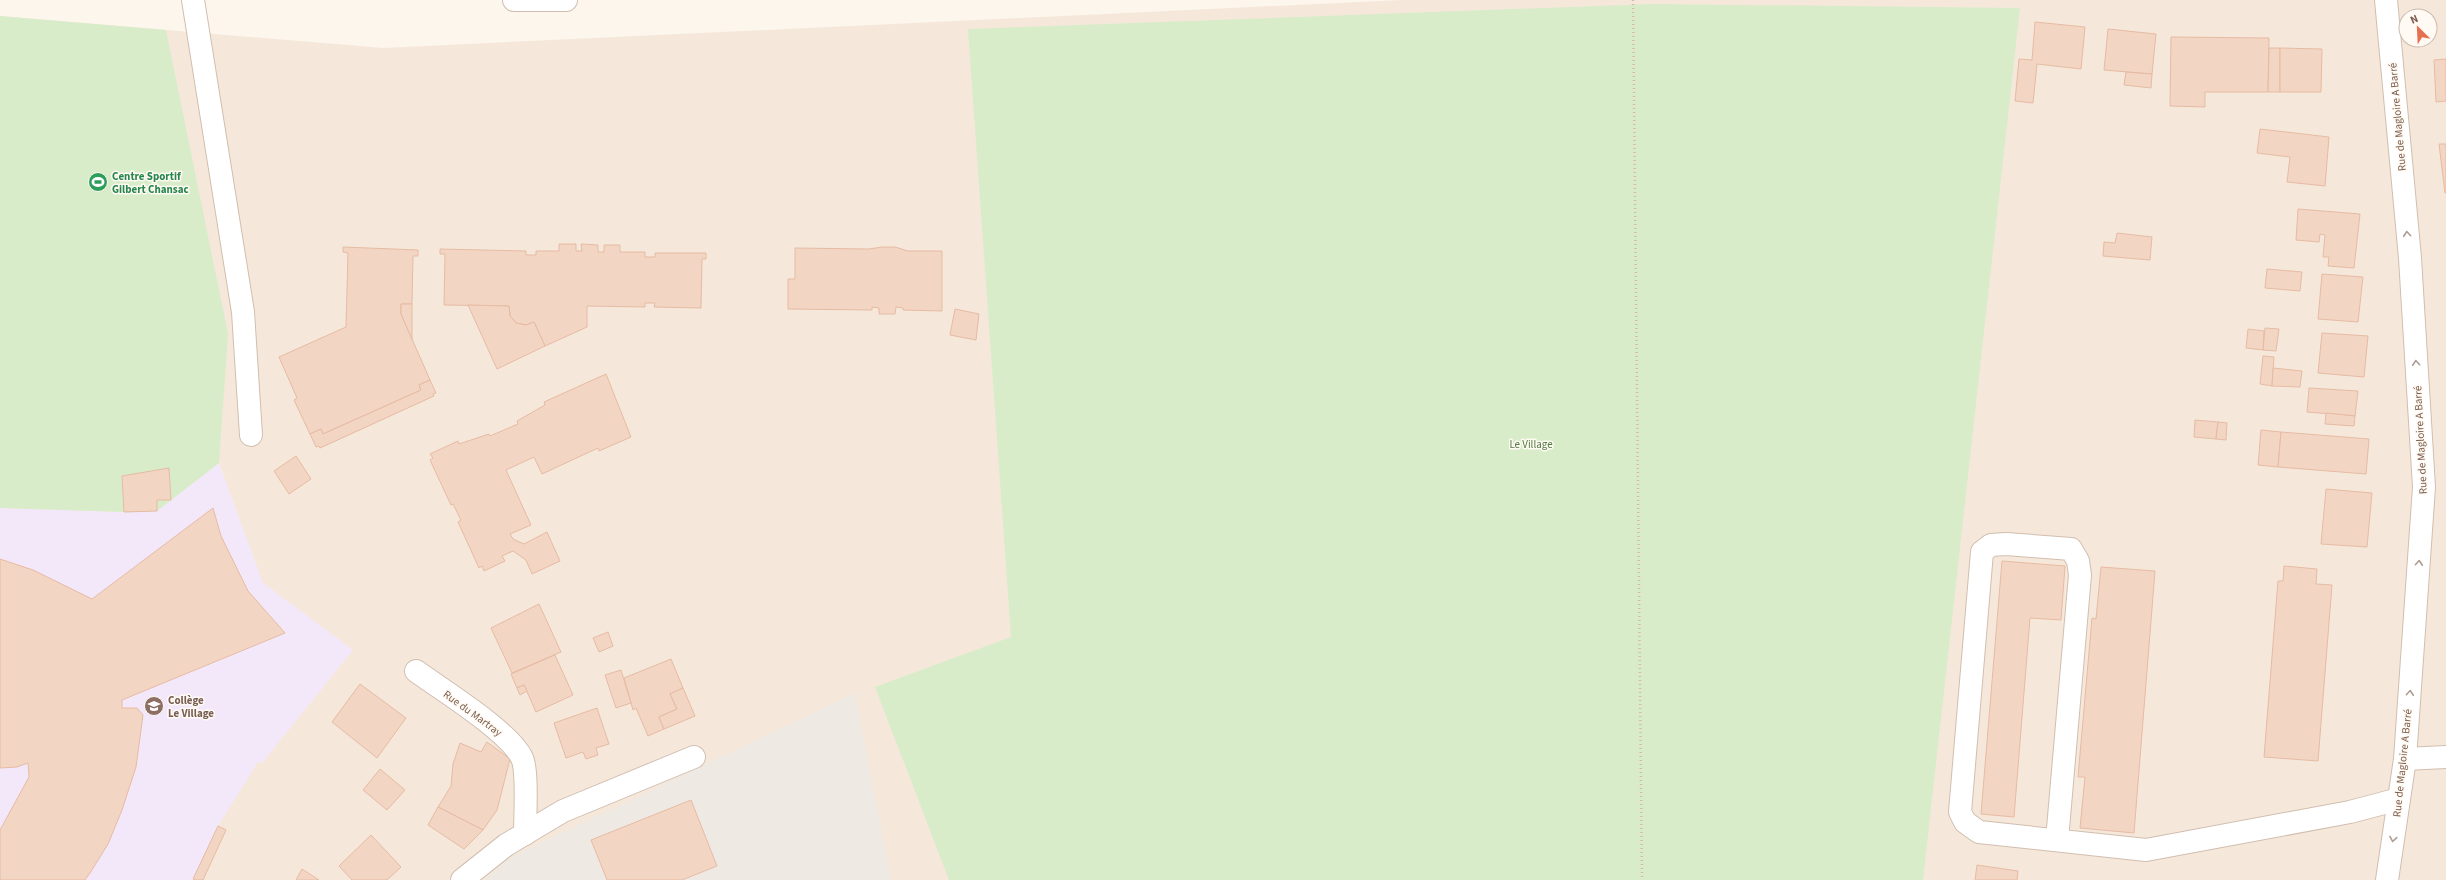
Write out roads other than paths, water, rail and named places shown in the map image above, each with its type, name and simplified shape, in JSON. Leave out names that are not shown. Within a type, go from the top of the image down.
[{"type":"street","points":[[193,0],[243,312],[251,434]]},
{"type":"street","points":[[514,0],[566,0]]},
{"type":"street","name":"Rue de Magloire A Barré","points":[[2386,0],[2410,258],[2424,487],[2405,759],[2387,880]]},
{"type":"street","points":[[2057,840],[2080,575],[2078,561],[2071,549],[2006,544],[1991,546],[1982,552],[1960,812],[1965,822],[1979,832],[2146,850],[2350,812],[2399,799]]},
{"type":"street","name":"Rue du Martray","points":[[416,671],[504,735],[522,758],[526,796],[525,834]]},
{"type":"street","points":[[462,880],[506,845],[564,811],[694,757]]},
{"type":"street","points":[[2405,759],[2446,757]]},
{"type":"place","name":"Centre Sportif Gilbert Chansac","points":[[98,182]]},
{"type":"place","name":"Collège Le Village","points":[[154,706]]},
{"type":"park label","name":"Le Village","points":[[1531,444]]}]
